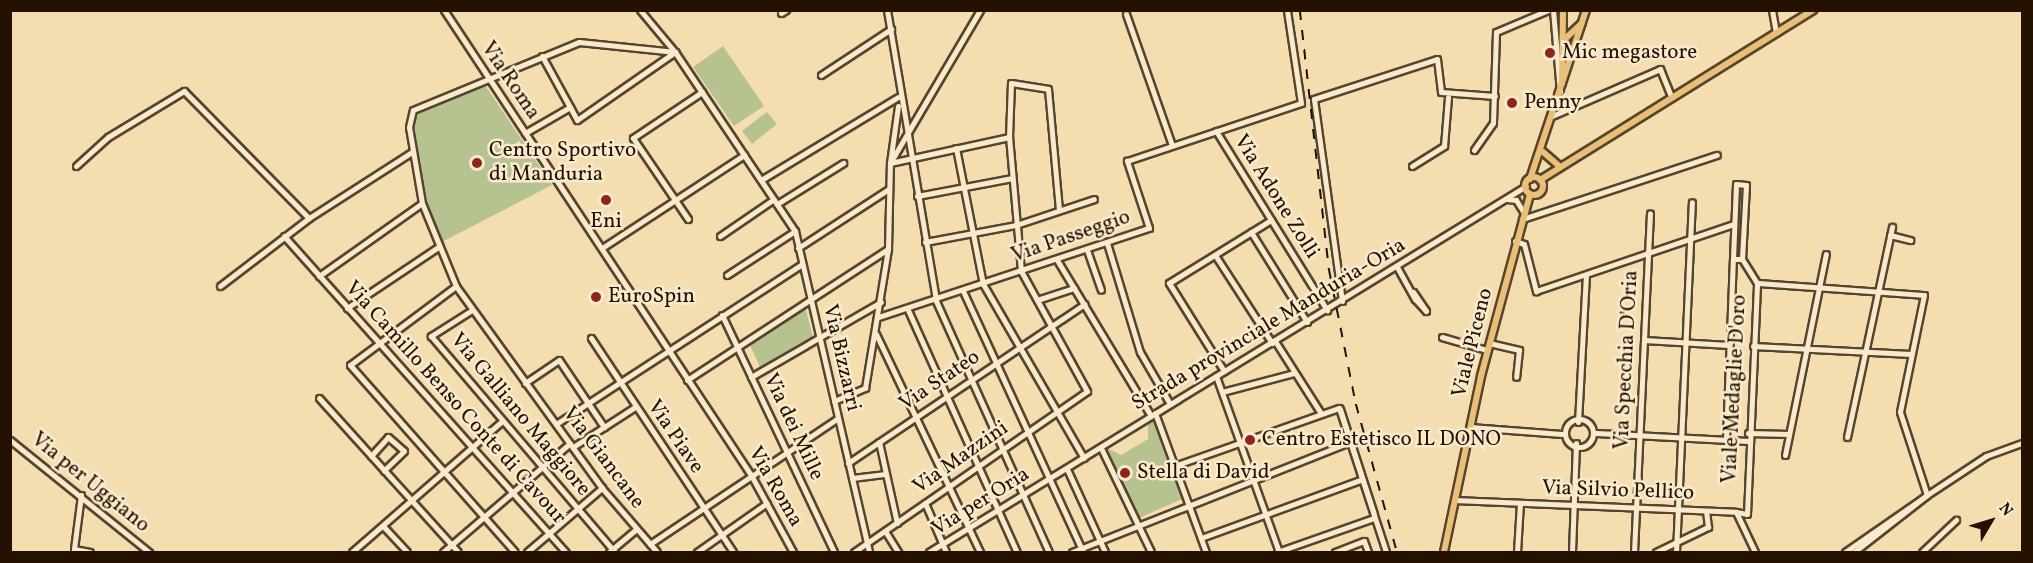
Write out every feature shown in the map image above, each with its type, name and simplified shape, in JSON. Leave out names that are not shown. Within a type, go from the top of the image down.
[{"type":"main road","points":[[1563,10],[1566,40],[1562,83],[1541,155],[1530,179],[1539,179],[1560,167],[1813,10]]},
{"type":"main road","points":[[1562,83],[1581,37],[1585,14]]},
{"type":"main road","points":[[1565,20],[1585,14]]},
{"type":"main road","points":[[1566,40],[1585,14]]},
{"type":"main road","points":[[1566,40],[1581,37]]},
{"type":"main road","points":[[1541,155],[1560,167]]},
{"type":"main road","points":[[1528,190],[1541,191],[1539,179],[1541,155]]},
{"type":"main road","name":"Viale Piceno","points":[[1523,216],[1560,167]]},
{"type":"main road","name":"Viale Piceno","points":[[1443,552],[1488,347],[1523,216],[1530,179]]},
{"type":"street","name":"Via Roma","points":[[444,10],[751,476],[793,552]]},
{"type":"street","name":"Via Bizzarri","points":[[640,10],[675,51],[795,231],[869,552]]},
{"type":"street","points":[[887,10],[898,99],[936,301],[1049,552]]},
{"type":"street","points":[[890,163],[980,10]]},
{"type":"street","name":"Via Passeggio","points":[[878,317],[936,301],[1149,228],[1127,161],[1301,103],[1287,10]]},
{"type":"street","points":[[1474,150],[1493,123],[1496,32],[1548,10]]},
{"type":"street","points":[[1552,10],[1560,92]]},
{"type":"street","points":[[1772,10],[1776,33]]},
{"type":"street","points":[[1126,14],[1172,145]]},
{"type":"street","points":[[820,75],[891,29]]},
{"type":"street","points":[[488,78],[579,42],[675,51]]},
{"type":"street","points":[[542,56],[577,120],[675,51]]},
{"type":"street","points":[[1342,301],[1314,99],[1437,59],[1438,87],[1448,97],[1495,96]]},
{"type":"street","points":[[1552,116],[1660,69],[1672,98]]},
{"type":"street","name":"Via Giancane","points":[[488,78],[413,110],[412,152],[422,203],[438,247],[456,286],[472,310],[602,488],[657,552]]},
{"type":"street","points":[[1051,326],[1021,271],[1009,137],[1011,84],[1048,89],[1059,209]]},
{"type":"street","points":[[76,166],[108,137],[184,91],[309,218]]},
{"type":"street","points":[[688,219],[633,138],[702,92]]},
{"type":"street","points":[[1412,166],[1444,146],[1448,97]]},
{"type":"street","points":[[834,401],[865,388],[876,334],[888,249],[890,163],[898,99]]},
{"type":"street","points":[[761,180],[898,99]]},
{"type":"street","points":[[525,133],[570,107]]},
{"type":"street","name":"Via Adone Zolli","points":[[1216,131],[1327,310]]},
{"type":"street","points":[[890,163],[1009,137]]},
{"type":"street","points":[[956,148],[970,233],[983,284],[1084,458]]},
{"type":"street","points":[[220,286],[309,218],[412,152]]},
{"type":"street","points":[[602,248],[744,155]]},
{"type":"street","points":[[1506,199],[1516,200],[1523,216],[1717,155]]},
{"type":"street","points":[[720,236],[843,163]]},
{"type":"street","points":[[917,196],[1012,178]]},
{"type":"street","name":"Viale Medaglie D'oro","points":[[1726,440],[1736,184],[1746,185],[1742,260],[1757,283],[1748,433],[1747,514],[1736,512]]},
{"type":"street","points":[[798,248],[889,189]]},
{"type":"street","name":"Strada provinciale Manduria-Oria","points":[[1049,479],[1506,199],[1528,190]]},
{"type":"street","points":[[925,242],[1016,225],[1094,199]]},
{"type":"street","points":[[1676,552],[1692,202]]},
{"type":"street","points":[[319,276],[422,203]]},
{"type":"street","name":"Via Specchia D'Oria","points":[[1634,552],[1650,213]]},
{"type":"street","points":[[1224,371],[1169,283],[1271,220]]},
{"type":"street","points":[[1515,241],[1524,244],[1533,290],[1586,275],[1734,224]]},
{"type":"street","points":[[1847,437],[1892,227]]},
{"type":"street","points":[[727,275],[795,231]]},
{"type":"street","points":[[1251,232],[1307,322]]},
{"type":"street","points":[[1890,235],[1910,240]]},
{"type":"street","name":"Via Camillo Benso Conte di Cavour","points":[[284,236],[566,552]]},
{"type":"street","points":[[1107,243],[1140,352],[1170,404]]},
{"type":"street","points":[[347,308],[438,247]]},
{"type":"street","points":[[687,380],[888,249]]},
{"type":"street","points":[[1087,250],[1101,290]]},
{"type":"street","points":[[1785,455],[1826,254]]},
{"type":"street","points":[[1215,255],[1320,412]]},
{"type":"street","points":[[1733,258],[1742,260]]},
{"type":"street","points":[[1057,260],[1153,414],[1206,552]]},
{"type":"street","points":[[556,424],[801,265]]},
{"type":"street","points":[[1397,267],[1413,292]]},
{"type":"street","points":[[1578,422],[1586,275]]},
{"type":"street","points":[[1757,283],[1924,295],[1900,412],[1927,495]]},
{"type":"street","points":[[456,286],[378,341],[350,364],[515,552]]},
{"type":"street","points":[[1037,300],[1074,288]]},
{"type":"street","points":[[963,291],[1082,550]]},
{"type":"street","points":[[751,377],[881,302]]},
{"type":"street","name":"Via Stateo","points":[[848,463],[1085,304]]},
{"type":"street","name":"Via Galliano Maggiore","points":[[472,310],[431,336],[612,552]]},
{"type":"street","points":[[908,310],[1017,552]]},
{"type":"street","name":"Via dei Mille","points":[[722,315],[834,552]]},
{"type":"street","name":"Via Mazzini","points":[[854,552],[1087,391],[1051,326]]},
{"type":"street","points":[[876,334],[980,552]]},
{"type":"street","points":[[1442,337],[1488,347],[1519,350],[1516,377]]},
{"type":"street","name":"Via Piave","points":[[591,338],[733,552]]},
{"type":"street","points":[[1644,340],[1729,345]]},
{"type":"street","points":[[1753,346],[1911,354]]},
{"type":"street","name":"Via Giancane","points":[[525,383],[559,360],[603,427]]},
{"type":"street","points":[[1222,392],[1294,373]]},
{"type":"street","points":[[1216,375],[1278,552],[1374,518]]},
{"type":"street","points":[[319,398],[458,552]]},
{"type":"street","points":[[444,552],[541,467],[571,445],[635,406]]},
{"type":"street","points":[[1174,466],[1320,412],[1339,408]]},
{"type":"street","points":[[1339,408],[1347,443],[1386,552]]},
{"type":"street","points":[[1339,408],[1374,500],[1374,518]]},
{"type":"street","points":[[650,544],[838,418]]},
{"type":"street","points":[[352,552],[502,421]]},
{"type":"street","points":[[1562,434],[1565,424],[1578,422],[1590,423],[1596,433]]},
{"type":"street","points":[[1470,427],[1562,434],[1576,443],[1592,442],[1596,433]]},
{"type":"street","points":[[1596,433],[1748,441]]},
{"type":"street","points":[[1748,433],[1790,434]]},
{"type":"street","points":[[371,456],[388,437],[404,451],[384,470]]},
{"type":"street","name":"Via per Uggiano","points":[[10,440],[149,552]]},
{"type":"street","points":[[879,442],[897,523]]},
{"type":"street","points":[[1072,552],[1082,550],[1099,540],[1187,502],[1347,443]]},
{"type":"street","points":[[1572,552],[1576,443]]},
{"type":"street","points":[[1845,552],[1976,462],[2022,443]]},
{"type":"street","points":[[1101,448],[1151,552]]},
{"type":"street","points":[[1067,469],[1105,552]]},
{"type":"street","points":[[852,478],[886,474]]},
{"type":"street","name":"Via per Oria","points":[[930,552],[1049,479]]},
{"type":"street","points":[[1201,538],[1360,480]]},
{"type":"street","points":[[527,552],[602,488]]},
{"type":"street","points":[[81,495],[73,551],[90,552]]},
{"type":"street","points":[[1854,552],[1927,495]]},
{"type":"street","name":"Via Silvio Pellico","points":[[1454,500],[1736,512]]},
{"type":"street","points":[[697,552],[767,503]]},
{"type":"street","points":[[925,503],[946,552]]},
{"type":"street","points":[[1517,552],[1520,503]]},
{"type":"street","points":[[1656,552],[1708,526],[1706,511]]},
{"type":"street","points":[[1736,512],[1755,552]]},
{"type":"street","points":[[1922,552],[1956,520]]},
{"type":"street","points":[[383,526],[407,552]]},
{"type":"street","points":[[612,552],[636,529]]},
{"type":"street","points":[[885,531],[898,552]]},
{"type":"street","points":[[1335,552],[1364,541],[1368,552]]},
{"type":"green space","points":[[723,46],[764,106],[734,126],[693,67]]},
{"type":"green space","name":"Centro Sportivo di Manduria","points":[[483,82],[552,185],[440,243],[420,181],[412,124],[423,108]]},
{"type":"green space","points":[[767,112],[777,124],[752,144],[742,131]]},
{"type":"green space","points":[[805,307],[813,337],[760,367],[749,343]]},
{"type":"green space","points":[[1148,421],[1155,421],[1182,499],[1139,518],[1107,448],[1121,455],[1148,439]]},
{"type":"railway","points":[[1300,10],[1329,269],[1356,404],[1397,552]]},
{"type":"place","name":"Mic megastore","points":[[1550,53]]},
{"type":"place","name":"Penny","points":[[1512,103]]},
{"type":"place","name":"Centro Sportivo di Manduria","points":[[477,163]]},
{"type":"place","name":"Eni","points":[[606,200]]},
{"type":"place","name":"EuroSpin","points":[[596,297]]},
{"type":"place","name":"Centro Estetisco IL DONO","points":[[1250,440]]},
{"type":"place","name":"Stella di David","points":[[1125,473]]}]
